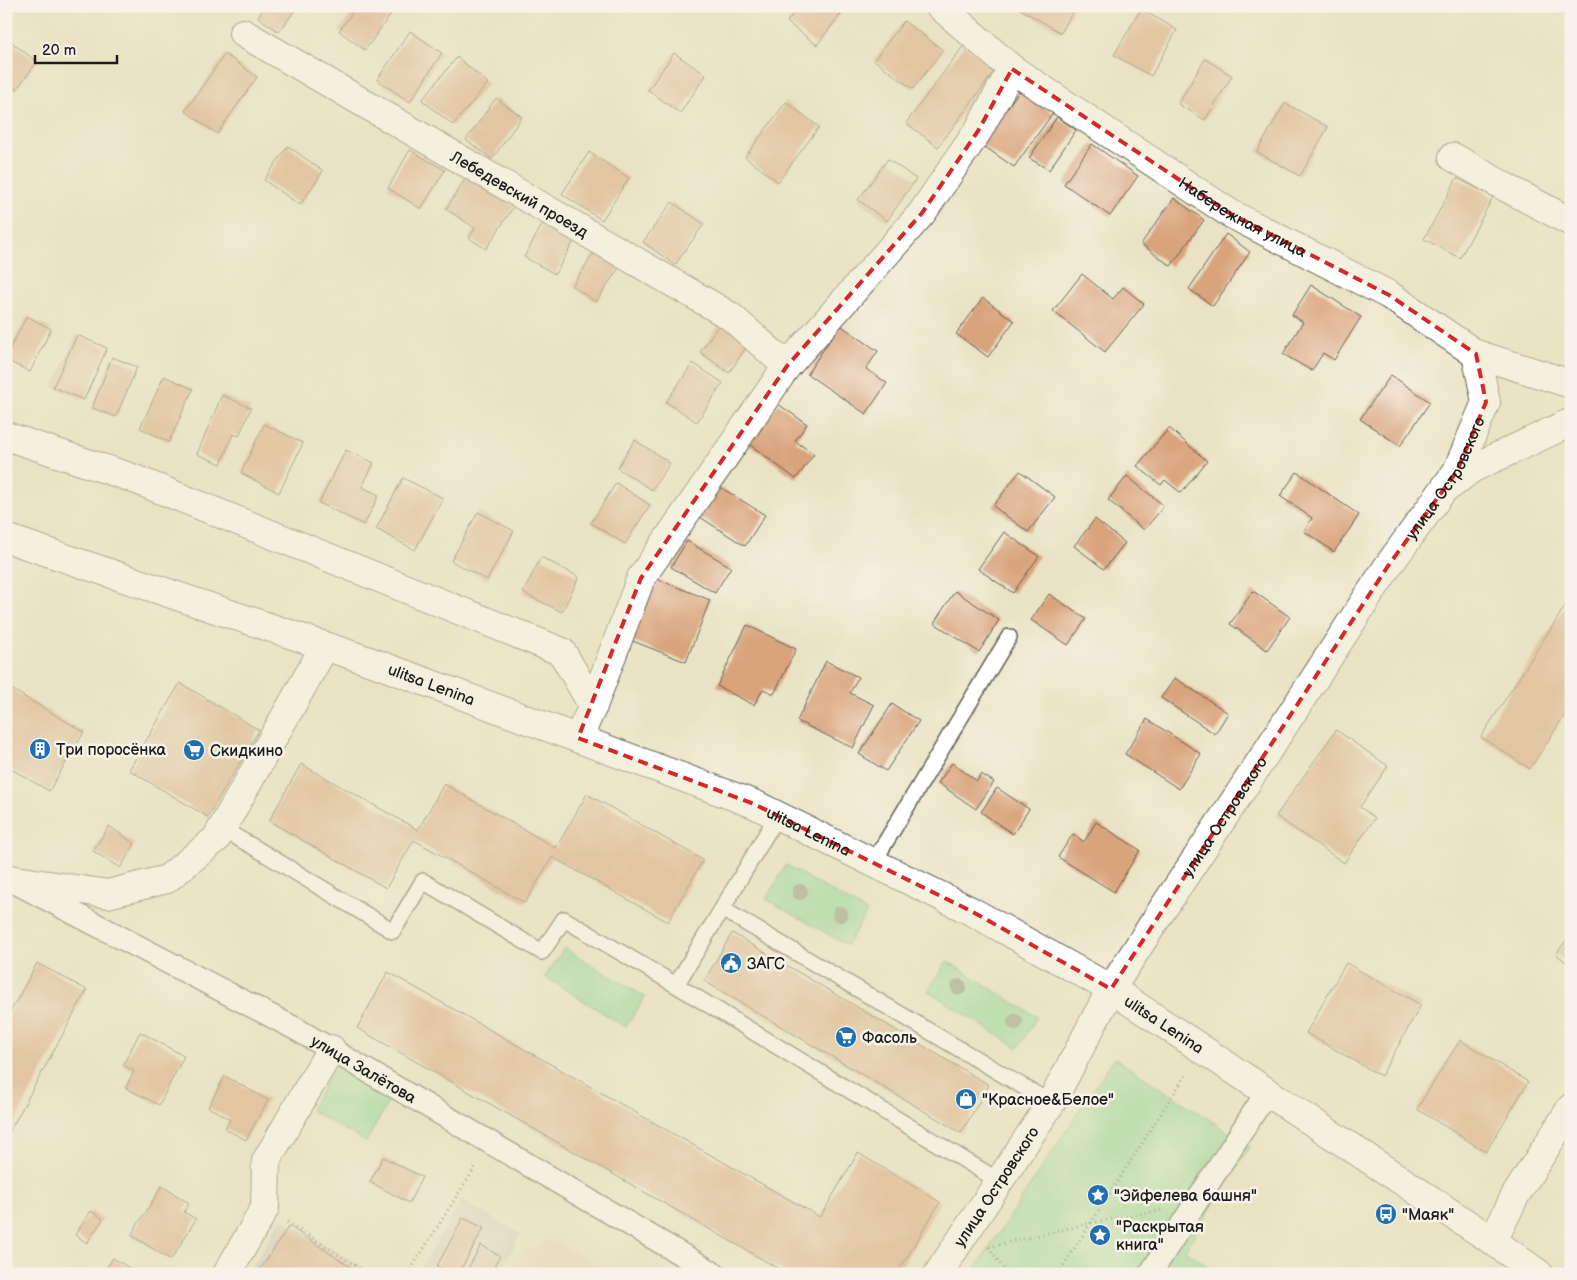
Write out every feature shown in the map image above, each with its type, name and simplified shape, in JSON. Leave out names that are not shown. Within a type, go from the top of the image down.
[{"type":"street","name":"Набережная улица","points":[[940,6],[1012,69],[1232,214],[1389,295],[1476,354],[1571,384]]},
{"type":"street","name":"Лебедевский проезд","points":[[243,33],[730,316],[788,366]]},
{"type":"street","points":[[578,738],[593,706],[641,578],[788,366],[922,213],[978,130],[1012,69]]},
{"type":"street","points":[[1453,157],[1571,222]]},
{"type":"street","name":"улица Островского","points":[[938,1274],[1051,1103],[1111,989],[1388,566],[1457,471],[1486,402],[1476,354]]},
{"type":"street","points":[[1440,494],[1470,469],[1540,436],[1571,424]]},
{"type":"street","points":[[6,436],[132,478],[562,652],[593,706]]},
{"type":"street","name":"ulitsa Lenina","points":[[6,538],[375,663],[754,804],[971,911],[1111,989],[1493,1241],[1539,1274]]},
{"type":"street","points":[[8,878],[108,894],[167,879],[216,839],[326,646]]},
{"type":"street","name":"улица Залётова","points":[[8,878],[296,1029],[715,1274]]},
{"type":"street","points":[[227,1274],[265,1208],[266,1161],[331,1050]]},
{"type":"street","points":[[1150,1274],[1267,1092]]},
{"type":"street","points":[[1493,1241],[1515,1196],[1571,1108]]},
{"type":"lane","points":[[873,864],[1009,637]]},
{"type":"lane","points":[[676,985],[777,816]]},
{"type":"lane","points":[[222,830],[393,931],[423,881],[542,952],[564,919],[999,1181]]},
{"type":"lane","points":[[722,909],[1051,1103]]},
{"type":"path","points":[[1058,1274],[1202,1049]]},
{"type":"path","points":[[408,1274],[489,1142]]},
{"type":"path","points":[[990,1247],[1090,1223],[1194,1204]]},
{"type":"path","points":[[265,1208],[369,1274]]},
{"type":"path","points":[[966,1233],[990,1247],[1007,1274]]},
{"type":"highlighted area","points":[[1012,69],[1231,214],[1389,295],[1476,354],[1486,402],[1457,471],[1388,566],[1111,989],[971,911],[754,804],[578,738],[641,578],[787,366],[922,213],[978,131]]},
{"type":"shaded area","points":[[461,1200],[521,1234],[499,1274],[417,1274]]},
{"type":"shaded area","points":[[281,1218],[375,1274],[248,1274]]},
{"type":"shaded area","points":[[551,1239],[613,1274],[512,1274],[525,1250]]},
{"type":"green space","points":[[786,865],[867,912],[847,945],[766,899]]},
{"type":"green space","points":[[564,948],[645,997],[626,1027],[545,977]]},
{"type":"green space","points":[[947,961],[1037,1017],[1018,1048],[928,991]]},
{"type":"green space","points":[[1114,1058],[1250,1146],[1185,1250],[1219,1274],[972,1274]]},
{"type":"green space","points":[[337,1063],[392,1095],[366,1142],[310,1110]]},
{"type":"building","points":[[265,6],[298,6],[279,32],[258,17]]},
{"type":"building","points":[[357,6],[397,6],[365,50],[339,31]]},
{"type":"building","points":[[799,6],[847,6],[817,45],[787,22]]},
{"type":"building","points":[[1015,6],[1076,6],[1061,33]]},
{"type":"building","points":[[1141,9],[1177,30],[1151,76],[1114,55]]},
{"type":"building","points":[[904,21],[943,50],[913,89],[874,60]]},
{"type":"building","points":[[410,31],[442,53],[410,102],[377,80]]},
{"type":"building","points":[[6,38],[37,62],[16,90],[6,83]]},
{"type":"building","points":[[964,45],[996,69],[938,147],[906,123]]},
{"type":"building","points":[[674,53],[706,75],[680,113],[648,90]]},
{"type":"building","points":[[225,54],[257,77],[217,134],[185,111]]},
{"type":"building","points":[[457,57],[488,83],[453,125],[422,100]]},
{"type":"building","points":[[1205,59],[1232,76],[1205,120],[1178,104]]},
{"type":"building","points":[[1020,90],[1053,113],[1014,167],[981,144]]},
{"type":"building","points":[[496,98],[522,117],[492,159],[466,140]]},
{"type":"building","points":[[786,102],[819,127],[778,182],[745,157]]},
{"type":"building","points":[[1285,103],[1328,127],[1300,176],[1257,152]]},
{"type":"building","points":[[1057,117],[1076,130],[1049,170],[1029,158]]},
{"type":"building","points":[[1092,144],[1138,176],[1110,216],[1064,184]]},
{"type":"building","points":[[288,146],[323,171],[300,205],[264,180]]},
{"type":"building","points":[[410,150],[445,170],[421,209],[388,188]]},
{"type":"building","points":[[589,152],[629,178],[602,220],[562,194]]},
{"type":"building","points":[[888,159],[916,179],[887,221],[858,200]]},
{"type":"building","points":[[467,176],[514,206],[486,249],[469,238],[475,228],[446,209]]},
{"type":"building","points":[[1457,178],[1493,197],[1460,258],[1424,239]]},
{"type":"building","points":[[1174,198],[1204,220],[1171,266],[1141,244]]},
{"type":"building","points":[[672,202],[704,224],[675,265],[643,242]]},
{"type":"building","points":[[546,218],[577,236],[555,274],[524,257]]},
{"type":"building","points":[[1226,234],[1250,252],[1213,306],[1189,289]]},
{"type":"building","points":[[598,247],[622,263],[596,302],[572,286]]},
{"type":"building","points":[[1082,274],[1113,299],[1123,287],[1144,304],[1105,352],[1053,311]]},
{"type":"building","points":[[1311,285],[1361,317],[1334,360],[1323,353],[1312,371],[1283,354],[1303,322],[1292,315]]},
{"type":"building","points":[[983,298],[1014,321],[988,357],[956,334]]},
{"type":"building","points":[[27,316],[51,329],[30,372],[6,360],[6,356]]},
{"type":"building","points":[[722,320],[751,340],[729,373],[700,352]]},
{"type":"building","points":[[840,325],[878,351],[866,369],[887,383],[866,414],[807,374]]},
{"type":"building","points":[[77,335],[107,348],[84,400],[53,387]]},
{"type":"building","points":[[112,357],[137,367],[116,417],[92,408]]},
{"type":"building","points":[[693,363],[723,383],[697,422],[666,402]]},
{"type":"building","points":[[1391,375],[1430,402],[1400,446],[1360,419]]},
{"type":"building","points":[[164,376],[193,389],[169,442],[140,428]]},
{"type":"building","points":[[222,395],[251,408],[239,436],[233,434],[221,464],[197,454]]},
{"type":"building","points":[[778,404],[807,424],[795,441],[814,454],[796,479],[749,444]]},
{"type":"building","points":[[264,424],[303,443],[279,493],[241,473]]},
{"type":"building","points":[[1169,428],[1207,461],[1181,493],[1165,480],[1161,485],[1137,466]]},
{"type":"building","points":[[635,440],[670,463],[652,490],[617,468]]},
{"type":"building","points":[[346,450],[374,463],[362,487],[379,495],[364,525],[319,503]]},
{"type":"building","points":[[1020,471],[1055,497],[1028,532],[993,506]]},
{"type":"building","points":[[1297,472],[1359,515],[1334,552],[1304,531],[1312,518],[1280,496]]},
{"type":"building","points":[[1127,476],[1164,506],[1144,530],[1108,500]]},
{"type":"building","points":[[403,478],[443,498],[415,550],[376,529]]},
{"type":"building","points":[[616,483],[650,505],[625,544],[591,523]]},
{"type":"building","points":[[720,487],[765,515],[745,546],[700,517]]},
{"type":"building","points":[[478,512],[514,531],[487,580],[451,561]]},
{"type":"building","points":[[1095,519],[1125,543],[1104,569],[1074,546]]},
{"type":"building","points":[[1004,532],[1039,556],[1013,593],[978,569]]},
{"type":"building","points":[[687,541],[731,567],[715,593],[671,567]]},
{"type":"building","points":[[541,557],[579,577],[562,612],[523,593]]},
{"type":"building","points":[[654,578],[710,600],[686,662],[630,640]]},
{"type":"building","points":[[955,591],[999,620],[979,652],[934,623]]},
{"type":"building","points":[[1253,591],[1290,617],[1267,650],[1230,624]]},
{"type":"building","points":[[1049,594],[1086,619],[1068,645],[1031,620]]},
{"type":"building","points":[[1571,597],[1571,705],[1530,769],[1481,737]]},
{"type":"building","points":[[747,625],[796,649],[774,694],[763,689],[754,705],[717,686]]},
{"type":"building","points":[[826,661],[858,677],[850,693],[874,705],[853,748],[797,721]]},
{"type":"building","points":[[1175,678],[1228,713],[1215,734],[1161,698]]},
{"type":"building","name":"Скидкино","points":[[180,683],[259,730],[208,817],[129,770]]},
{"type":"building","name":"Три поросёнка","points":[[6,686],[84,732],[49,791],[6,766]]},
{"type":"building","points":[[892,704],[919,721],[886,771],[859,754]]},
{"type":"building","points":[[1147,719],[1201,754],[1179,789],[1125,754]]},
{"type":"building","points":[[1336,730],[1388,766],[1360,807],[1375,818],[1344,863],[1276,816]]},
{"type":"building","points":[[952,763],[977,781],[981,774],[994,782],[976,809],[938,783]]},
{"type":"building","points":[[301,764],[418,830],[444,784],[556,848],[587,794],[703,860],[668,922],[552,857],[525,903],[414,840],[386,888],[269,821]]},
{"type":"building","points":[[997,788],[1029,809],[1013,834],[981,812]]},
{"type":"building","points":[[1096,822],[1140,850],[1114,892],[1058,857],[1073,834],[1084,842]]},
{"type":"building","points":[[109,826],[135,844],[120,868],[93,851]]},
{"type":"building","points":[[732,933],[989,1085],[961,1133],[704,981]]},
{"type":"building","points":[[1571,934],[1571,966],[1556,954]]},
{"type":"building","points":[[37,963],[87,990],[6,1138],[6,1020]]},
{"type":"building","points":[[1346,963],[1421,1005],[1381,1076],[1306,1033]]},
{"type":"building","points":[[388,972],[820,1217],[858,1153],[940,1202],[897,1274],[788,1274],[357,1028]]},
{"type":"building","points":[[140,1032],[184,1056],[159,1105],[126,1088],[134,1071],[123,1065]]},
{"type":"building","points":[[1460,1040],[1528,1082],[1486,1152],[1417,1109]]},
{"type":"building","points":[[225,1076],[268,1100],[246,1140],[225,1129],[230,1119],[208,1107]]},
{"type":"building","points":[[383,1157],[422,1177],[409,1203],[370,1182]]},
{"type":"building","points":[[162,1186],[189,1203],[184,1212],[196,1219],[171,1260],[131,1235]]},
{"type":"building","points":[[91,1211],[103,1219],[87,1243],[75,1235]]},
{"type":"building","points":[[463,1218],[484,1228],[458,1274],[451,1274],[437,1266]]},
{"type":"building","points":[[289,1226],[361,1274],[257,1274]]},
{"type":"building","points":[[481,1245],[500,1256],[490,1274],[465,1274]]},
{"type":"building","points":[[113,1258],[139,1274],[103,1274]]},
{"type":"place","name":"Три поросёнка","points":[[40,749]]},
{"type":"place","name":"Скидкино","points":[[194,750]]},
{"type":"place","name":"ЗАГС","points":[[731,963]]},
{"type":"place","name":"Фасоль","points":[[846,1037]]},
{"type":"place","name":"\"Красное&Белое\"","points":[[966,1099]]},
{"type":"place","name":"\"Эйфелева башня\"","points":[[1098,1195]]},
{"type":"place","name":"\"Маяк\"","points":[[1386,1214]]},
{"type":"place","name":"\"Раскрытая книга\"","points":[[1100,1235]]}]
